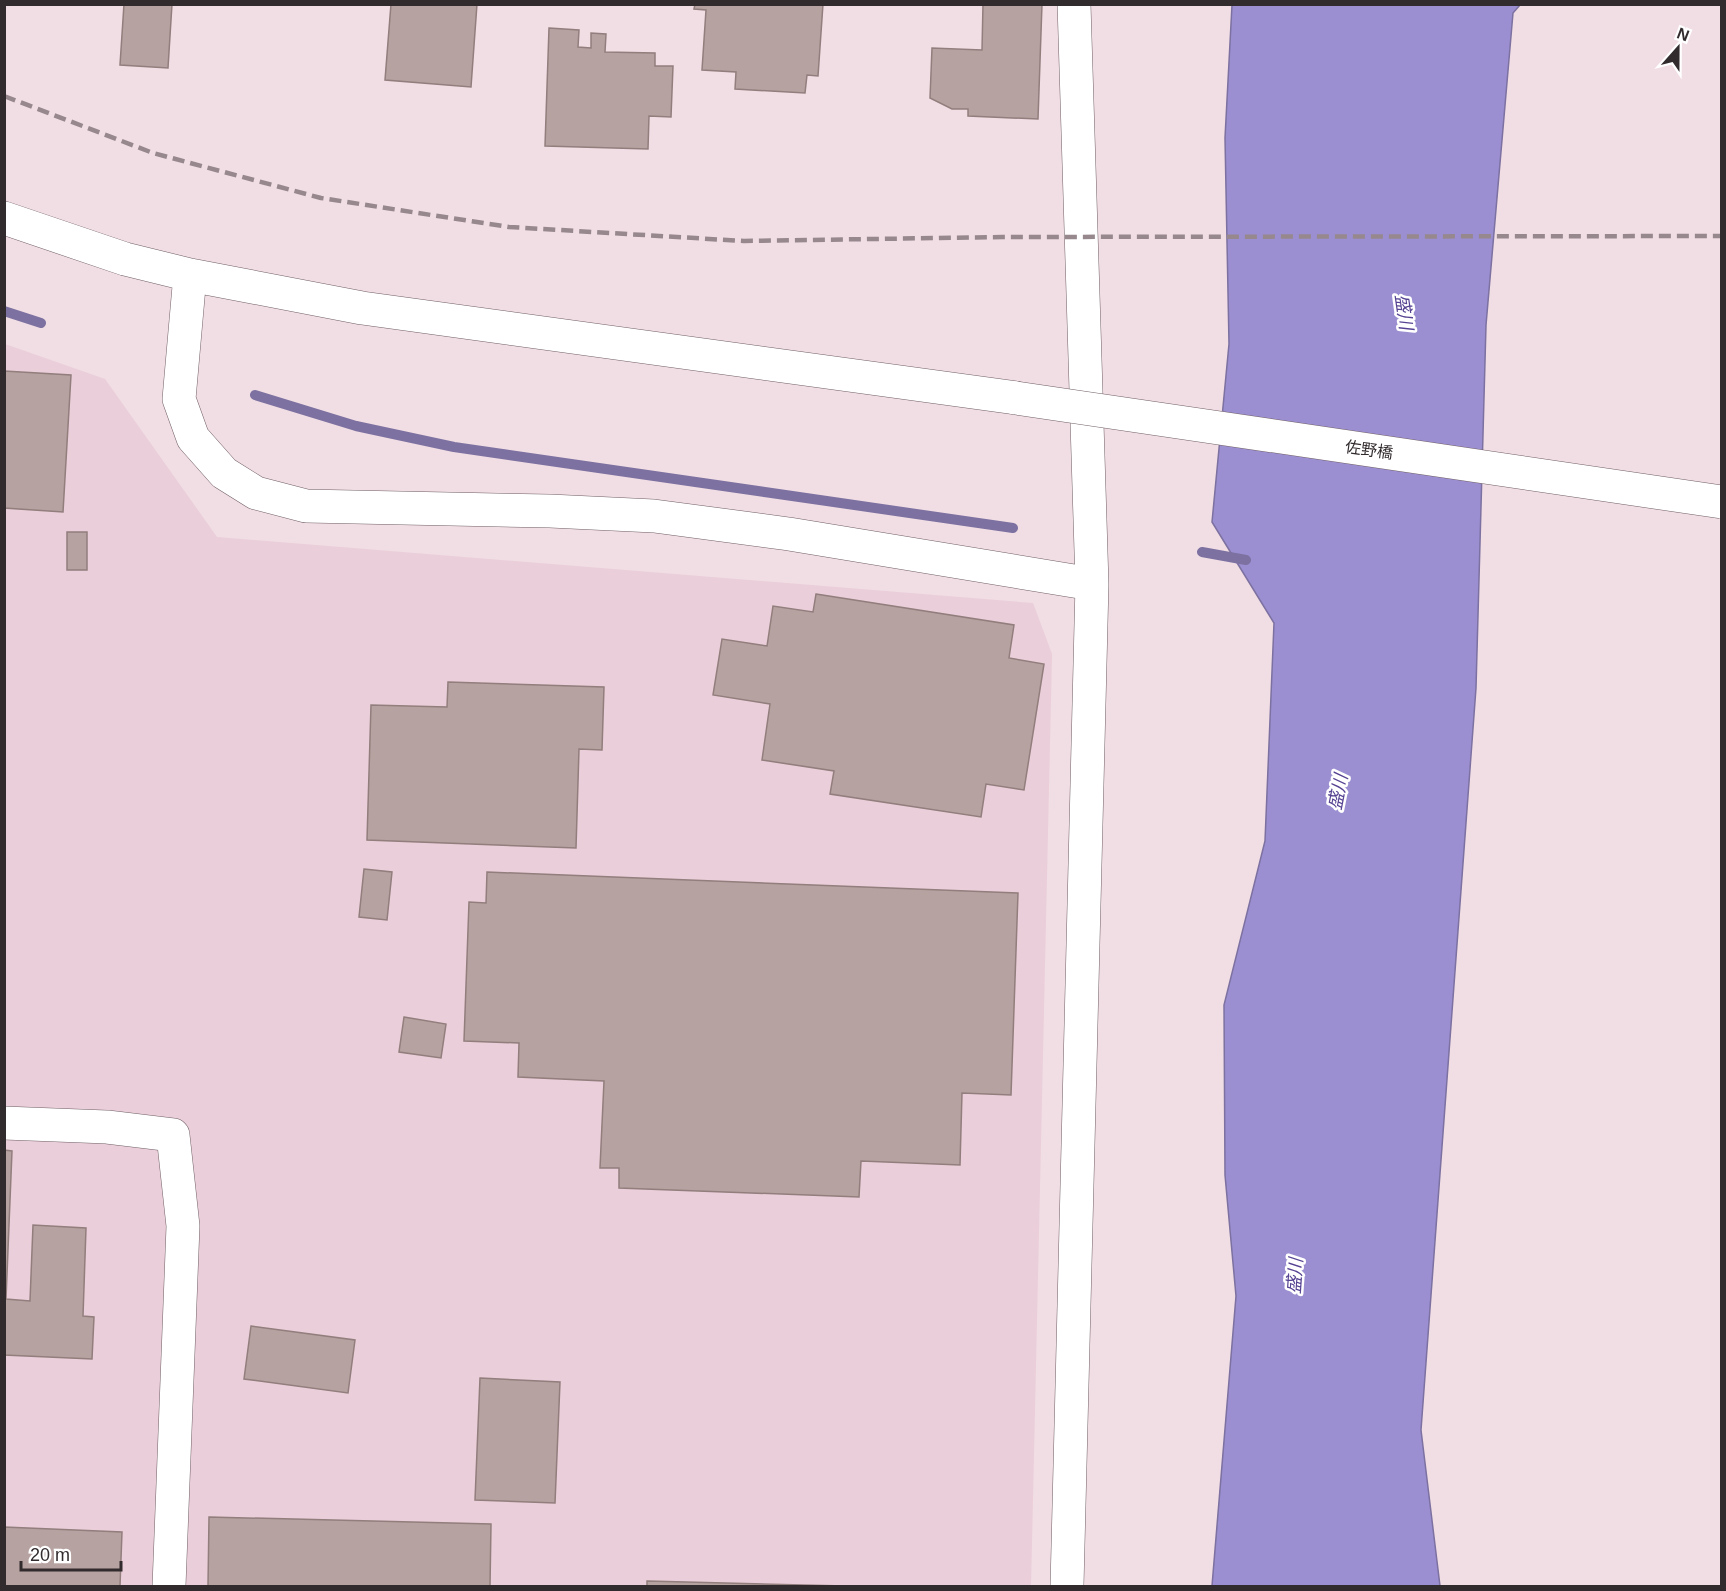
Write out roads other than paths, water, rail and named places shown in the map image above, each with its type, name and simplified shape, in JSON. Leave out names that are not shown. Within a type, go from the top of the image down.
[{"type":"street","points":[[1067,1587],[1092,584],[1074,4]]},
{"type":"street","name":"佐野橋","points":[[4,218],[125,259],[190,275],[362,308],[1016,398],[1722,502]]},
{"type":"street","points":[[190,275],[179,399],[193,438],[224,473],[256,493],[306,506],[550,511],[654,516],[789,534],[1092,584]]},
{"type":"street","points":[[4,1123],[107,1127],[173,1135],[183,1226],[169,1587]]},
{"type":"water","name":"盛川","points":[[1232,5],[1520,5],[1513,13],[1486,325],[1476,688],[1421,1430],[1440,1586],[1212,1586],[1236,1296],[1225,1175],[1224,1005],[1265,841],[1274,623],[1212,522],[1229,344],[1225,138]]},
{"type":"waterway","points":[[4,311],[41,323]]},
{"type":"waterway","points":[[255,395],[356,426],[454,447],[1013,528]]},
{"type":"waterway","points":[[1202,552],[1246,560]]},
{"type":"railway","points":[[4,96],[153,153],[321,198],[509,227],[744,241],[1002,237],[1722,236]]}]
